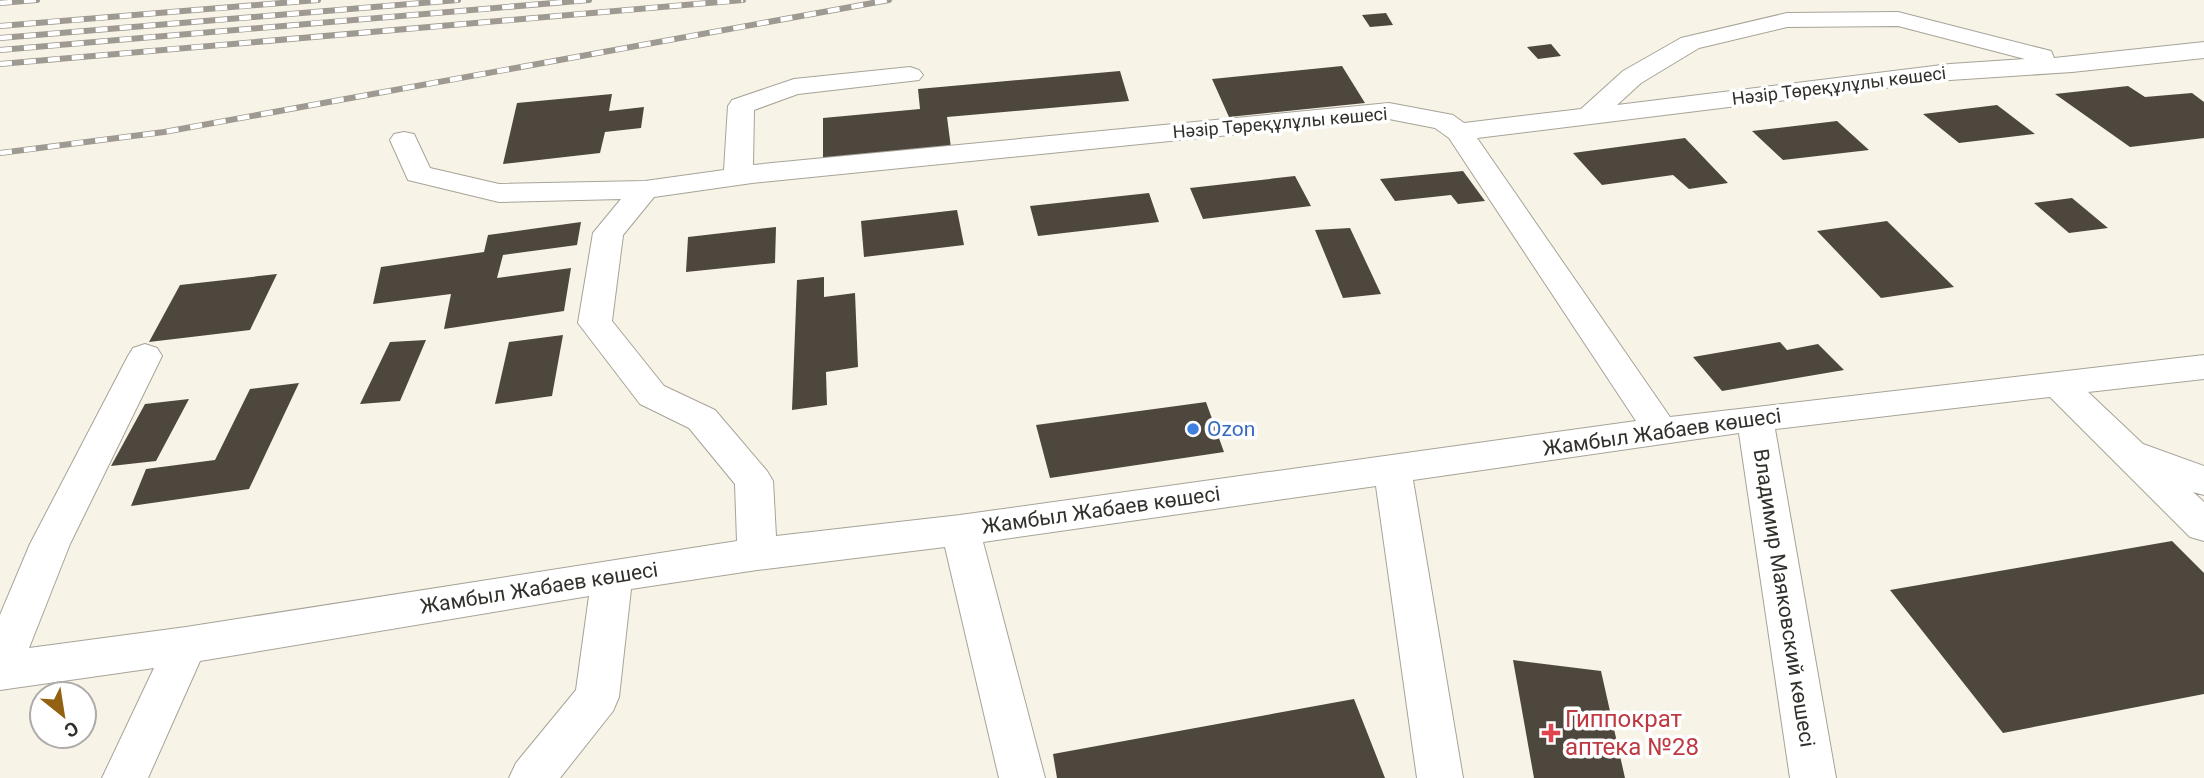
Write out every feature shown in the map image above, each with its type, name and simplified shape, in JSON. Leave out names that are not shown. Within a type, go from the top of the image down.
[{"type":"street","points":[[1589,116],[1632,76],[1690,43],[1787,20],[1898,19],[2072,64]]},
{"type":"street","name":"Нәзір Төреқұлұлы көшесі","points":[[404,140],[418,174],[499,193],[645,190],[738,176],[1389,111],[1443,121],[1459,132],[1950,72],[2072,64],[2204,50]]},
{"type":"street","points":[[738,176],[741,106],[794,87],[910,75]]},
{"type":"street","points":[[1459,132],[1661,430]]},
{"type":"street","points":[[645,190],[608,233],[594,323],[652,395],[702,419],[754,481],[757,554]]},
{"type":"street","points":[[0,668],[51,544],[145,356]]},
{"type":"street","name":"Жамбыл Жабаев көшесі","points":[[0,668],[186,645],[757,554],[960,530],[1661,430],[2204,368]]},
{"type":"street","points":[[2058,384],[2204,526]]},
{"type":"street","name":"Владимир Маяковский көшесі","points":[[1755,418],[1813,778]]},
{"type":"street","points":[[2129,453],[2204,481]]},
{"type":"street","points":[[1392,469],[1440,778]]},
{"type":"street","points":[[960,530],[1021,778]]},
{"type":"street","points":[[532,778],[597,696],[612,577]]},
{"type":"street","points":[[125,778],[186,645]]},
{"type":"building","points":[[1386,13],[1393,25],[1370,27],[1362,15]]},
{"type":"building","points":[[1551,44],[1561,56],[1538,59],[1527,47]]},
{"type":"building","points":[[1342,66],[1365,103],[1229,117],[1212,79]]},
{"type":"building","points":[[1120,71],[1129,101],[947,117],[951,148],[823,160],[823,118],[920,109],[918,89]]},
{"type":"building","points":[[2128,86],[2145,97],[2192,93],[2204,102],[2204,138],[2130,147],[2055,94]]},
{"type":"building","points":[[612,94],[609,111],[644,107],[641,128],[605,132],[600,153],[503,164],[517,103]]},
{"type":"building","points":[[1997,105],[2035,134],[1959,143],[1923,114]]},
{"type":"building","points":[[1837,121],[1869,150],[1783,160],[1752,131]]},
{"type":"building","points":[[1685,138],[1728,183],[1689,189],[1673,175],[1602,185],[1573,153]]},
{"type":"building","points":[[1463,171],[1485,201],[1458,204],[1451,195],[1395,201],[1380,179]]},
{"type":"building","points":[[1295,176],[1311,206],[1203,219],[1190,188]]},
{"type":"building","points":[[1149,193],[1159,222],[1038,236],[1030,206]]},
{"type":"building","points":[[2072,198],[2108,228],[2069,233],[2034,203]]},
{"type":"building","points":[[957,210],[964,245],[864,257],[861,221]]},
{"type":"building","points":[[1887,221],[1954,287],[1881,298],[1817,231]]},
{"type":"building","points":[[581,222],[577,245],[503,255],[497,278],[571,268],[564,311],[444,329],[451,294],[373,304],[381,267],[484,252],[488,235]]},
{"type":"building","points":[[776,227],[775,263],[686,272],[688,237]]},
{"type":"building","points":[[1350,228],[1381,294],[1343,298],[1315,230]]},
{"type":"building","points":[[277,274],[250,330],[149,342],[180,285]]},
{"type":"building","points":[[824,277],[824,297],[855,293],[858,367],[826,372],[827,405],[792,410],[797,280]]},
{"type":"building","points":[[563,335],[552,396],[495,404],[509,342]]},
{"type":"building","points":[[426,340],[400,401],[360,404],[390,342]]},
{"type":"building","points":[[1780,342],[1787,350],[1818,344],[1844,370],[1722,391],[1693,357]]},
{"type":"building","points":[[299,383],[249,489],[131,506],[146,469],[215,460],[250,389]]},
{"type":"building","points":[[189,399],[156,461],[111,466],[145,404]]},
{"type":"building","points":[[1206,402],[1224,452],[1050,478],[1036,425]]},
{"type":"building","points":[[2172,541],[2204,573],[2204,694],[2003,733],[1890,590]]},
{"type":"building","points":[[1513,660],[1601,671],[1625,778],[1534,778]]},
{"type":"building","points":[[1354,699],[1385,778],[1057,778],[1053,754]]},
{"type":"railway","points":[[0,3],[37,0]]},
{"type":"railway","points":[[0,26],[318,0]]},
{"type":"railway","points":[[0,38],[458,0]]},
{"type":"railway","points":[[0,50],[589,0]]},
{"type":"railway","points":[[0,64],[743,0]]},
{"type":"railway","points":[[0,153],[164,132],[889,0]]},
{"type":"place","name":"Ozon","points":[[1193,429]]},
{"type":"place","name":"Гиппократ аптека №28","points":[[1551,733]]}]
